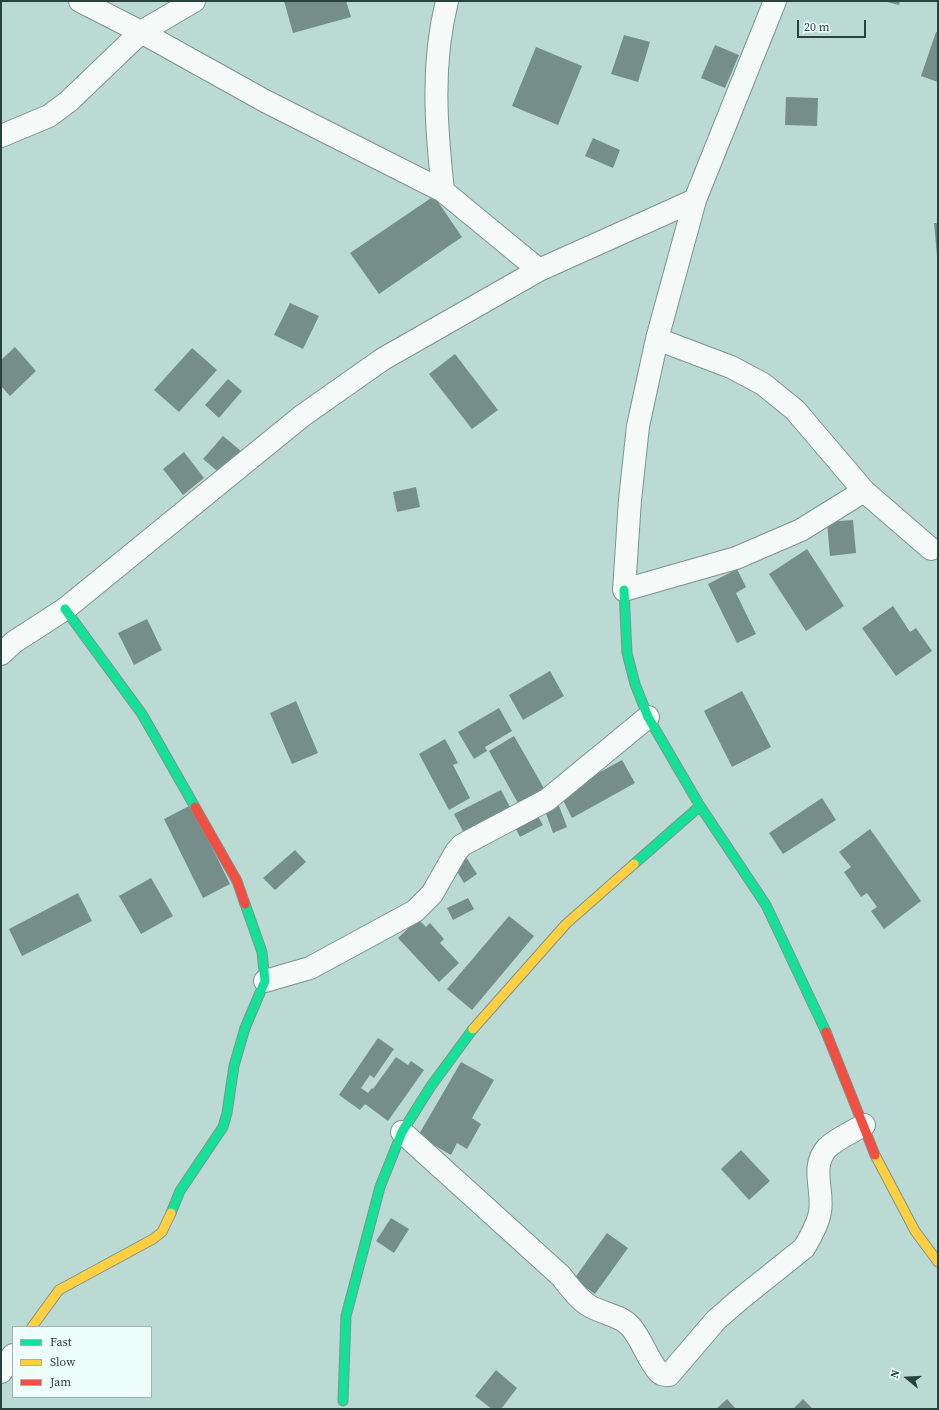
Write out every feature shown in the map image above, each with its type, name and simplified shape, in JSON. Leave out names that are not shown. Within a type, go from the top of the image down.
[{"type":"street","points":[[80,1],[141,32],[265,101],[443,191],[538,270]]},
{"type":"street","points":[[1,136],[49,116],[69,101],[141,32],[194,1]]},
{"type":"street","points":[[443,191],[435,99],[439,32],[447,1]]},
{"type":"street","points":[[775,1],[695,200],[657,339],[638,426],[630,500],[624,590],[627,653],[635,684],[648,717],[700,806],[766,905],[836,1054],[877,1160],[915,1230],[938,1262]]},
{"type":"street","points":[[6,642],[65,609],[302,416],[382,359],[538,270],[695,200]]},
{"type":"street","points":[[657,339],[731,367],[763,384],[795,410],[864,491],[931,549]]},
{"type":"street","points":[[624,590],[736,558],[801,530],[864,491]]},
{"type":"street","points":[[33,1326],[59,1290],[153,1239],[162,1232],[180,1191],[223,1127],[227,1113],[234,1066],[245,1028],[265,981],[262,952],[237,881],[142,714],[65,609]]},
{"type":"street","points":[[265,981],[310,968],[415,911],[432,894],[456,852],[462,845],[547,800],[648,717]]},
{"type":"street","points":[[343,1401],[346,1316],[380,1187],[402,1132],[431,1086],[466,1037],[566,924],[700,806]]},
{"type":"street","points":[[402,1132],[561,1276],[576,1295],[589,1306],[616,1316],[628,1324],[639,1336],[657,1371],[665,1375],[669,1375],[716,1320],[804,1248],[811,1238],[820,1211],[818,1168],[821,1156],[828,1147],[864,1125]]},
{"type":"street","points":[[1,1372],[12,1356]]},
{"type":"building","points":[[284,1],[346,1],[351,17],[293,33]]},
{"type":"building","points":[[883,1],[900,1],[899,5]]},
{"type":"building","points":[[936,32],[938,33],[938,82],[921,76]]},
{"type":"building","points":[[624,35],[650,42],[638,82],[611,74]]},
{"type":"building","points":[[715,45],[739,55],[725,88],[701,78]]},
{"type":"building","points":[[536,47],[582,66],[558,125],[512,106]]},
{"type":"building","points":[[786,97],[818,98],[817,126],[785,125]]},
{"type":"building","points":[[593,138],[620,150],[613,168],[585,156]]},
{"type":"building","points":[[434,196],[462,237],[379,294],[350,253]]},
{"type":"building","points":[[934,223],[938,223],[938,255],[937,255]]},
{"type":"building","points":[[290,303],[319,316],[303,349],[274,335]]},
{"type":"building","points":[[15,347],[36,371],[10,396],[1,386],[1,360]]},
{"type":"building","points":[[192,348],[217,370],[179,412],[154,390]]},
{"type":"building","points":[[455,354],[498,410],[472,429],[429,374]]},
{"type":"building","points":[[228,379],[242,391],[219,418],[205,405]]},
{"type":"building","points":[[223,436],[241,451],[222,475],[203,459]]},
{"type":"building","points":[[184,452],[204,478],[183,495],[163,469]]},
{"type":"building","points":[[416,487],[420,507],[397,512],[393,492]]},
{"type":"building","points":[[853,520],[856,553],[830,556],[827,522]]},
{"type":"building","points":[[807,549],[844,606],[806,631],[769,574]]},
{"type":"building","points":[[737,569],[746,587],[736,593],[756,634],[737,643],[708,584]]},
{"type":"building","points":[[893,606],[910,632],[916,628],[932,651],[896,676],[862,628]]},
{"type":"building","points":[[147,619],[162,650],[134,665],[118,633]]},
{"type":"building","points":[[550,671],[564,696],[523,720],[509,695]]},
{"type":"building","points":[[742,691],[771,747],[732,767],[704,711]]},
{"type":"building","points":[[296,701],[318,753],[292,764],[270,713]]},
{"type":"building","points":[[499,708],[512,731],[485,747],[487,751],[474,759],[458,732]]},
{"type":"building","points":[[514,736],[545,790],[519,805],[489,751]]},
{"type":"building","points":[[445,739],[458,763],[453,765],[470,798],[449,810],[419,754]]},
{"type":"building","points":[[622,760],[635,783],[572,818],[560,794]]},
{"type":"building","points":[[501,790],[511,809],[464,833],[454,814]]},
{"type":"building","points":[[822,798],[836,820],[783,854],[769,833]]},
{"type":"building","points":[[191,805],[230,884],[203,898],[164,819]]},
{"type":"building","points":[[559,806],[567,827],[553,833],[545,811]]},
{"type":"building","points":[[536,813],[543,825],[520,837],[514,825]]},
{"type":"building","points":[[870,829],[921,901],[884,929],[871,911],[877,907],[867,893],[861,897],[844,872],[851,867],[839,852]]},
{"type":"building","points":[[295,850],[306,862],[275,890],[263,878]]},
{"type":"building","points":[[466,857],[477,874],[464,883],[453,865]]},
{"type":"building","points":[[151,878],[173,916],[141,934],[119,896]]},
{"type":"building","points":[[78,893],[92,921],[22,956],[9,929]]},
{"type":"building","points":[[468,898],[474,909],[453,920],[447,908]]},
{"type":"building","points":[[509,916],[534,936],[472,1010],[447,989]]},
{"type":"building","points":[[418,919],[426,927],[430,923],[444,939],[440,943],[459,963],[439,982],[398,938]]},
{"type":"building","points":[[378,1038],[394,1049],[374,1078],[370,1075],[361,1088],[368,1093],[372,1088],[373,1089],[396,1057],[408,1065],[411,1061],[424,1070],[388,1121],[365,1104],[360,1110],[339,1095]]},
{"type":"building","points":[[461,1062],[494,1080],[472,1118],[481,1124],[467,1149],[457,1143],[451,1155],[418,1136]]},
{"type":"building","points":[[741,1150],[770,1181],[749,1200],[721,1169]]},
{"type":"building","points":[[391,1218],[409,1229],[394,1253],[376,1241]]},
{"type":"building","points":[[607,1233],[628,1248],[595,1294],[574,1279]]},
{"type":"building","points":[[496,1370],[517,1388],[501,1409],[492,1409],[475,1396]]},
{"type":"building","points":[[727,1399],[736,1409],[716,1409]]},
{"type":"building","points":[[803,1399],[813,1409],[793,1409]]},
{"type":"traffic: fast","points":[[624,590],[627,653],[635,684],[648,717],[700,806],[766,905],[826,1032]]},
{"type":"traffic: fast","points":[[65,609],[142,714],[195,807]]},
{"type":"traffic: fast","points":[[634,864],[700,806]]},
{"type":"traffic: fast","points":[[171,1213],[180,1191],[223,1127],[227,1113],[234,1066],[245,1028],[265,981],[262,952],[245,904]]},
{"type":"traffic: fast","points":[[343,1401],[346,1316],[380,1187],[402,1132],[431,1086],[473,1029]]},
{"type":"traffic: slow","points":[[473,1029],[566,924],[634,864]]},
{"type":"traffic: slow","points":[[875,1155],[915,1231],[938,1262]]},
{"type":"traffic: slow","points":[[33,1326],[59,1290],[153,1239],[162,1232],[171,1213]]},
{"type":"traffic: jam","points":[[195,807],[237,881],[245,904]]},
{"type":"traffic: jam","points":[[826,1032],[875,1155]]}]
